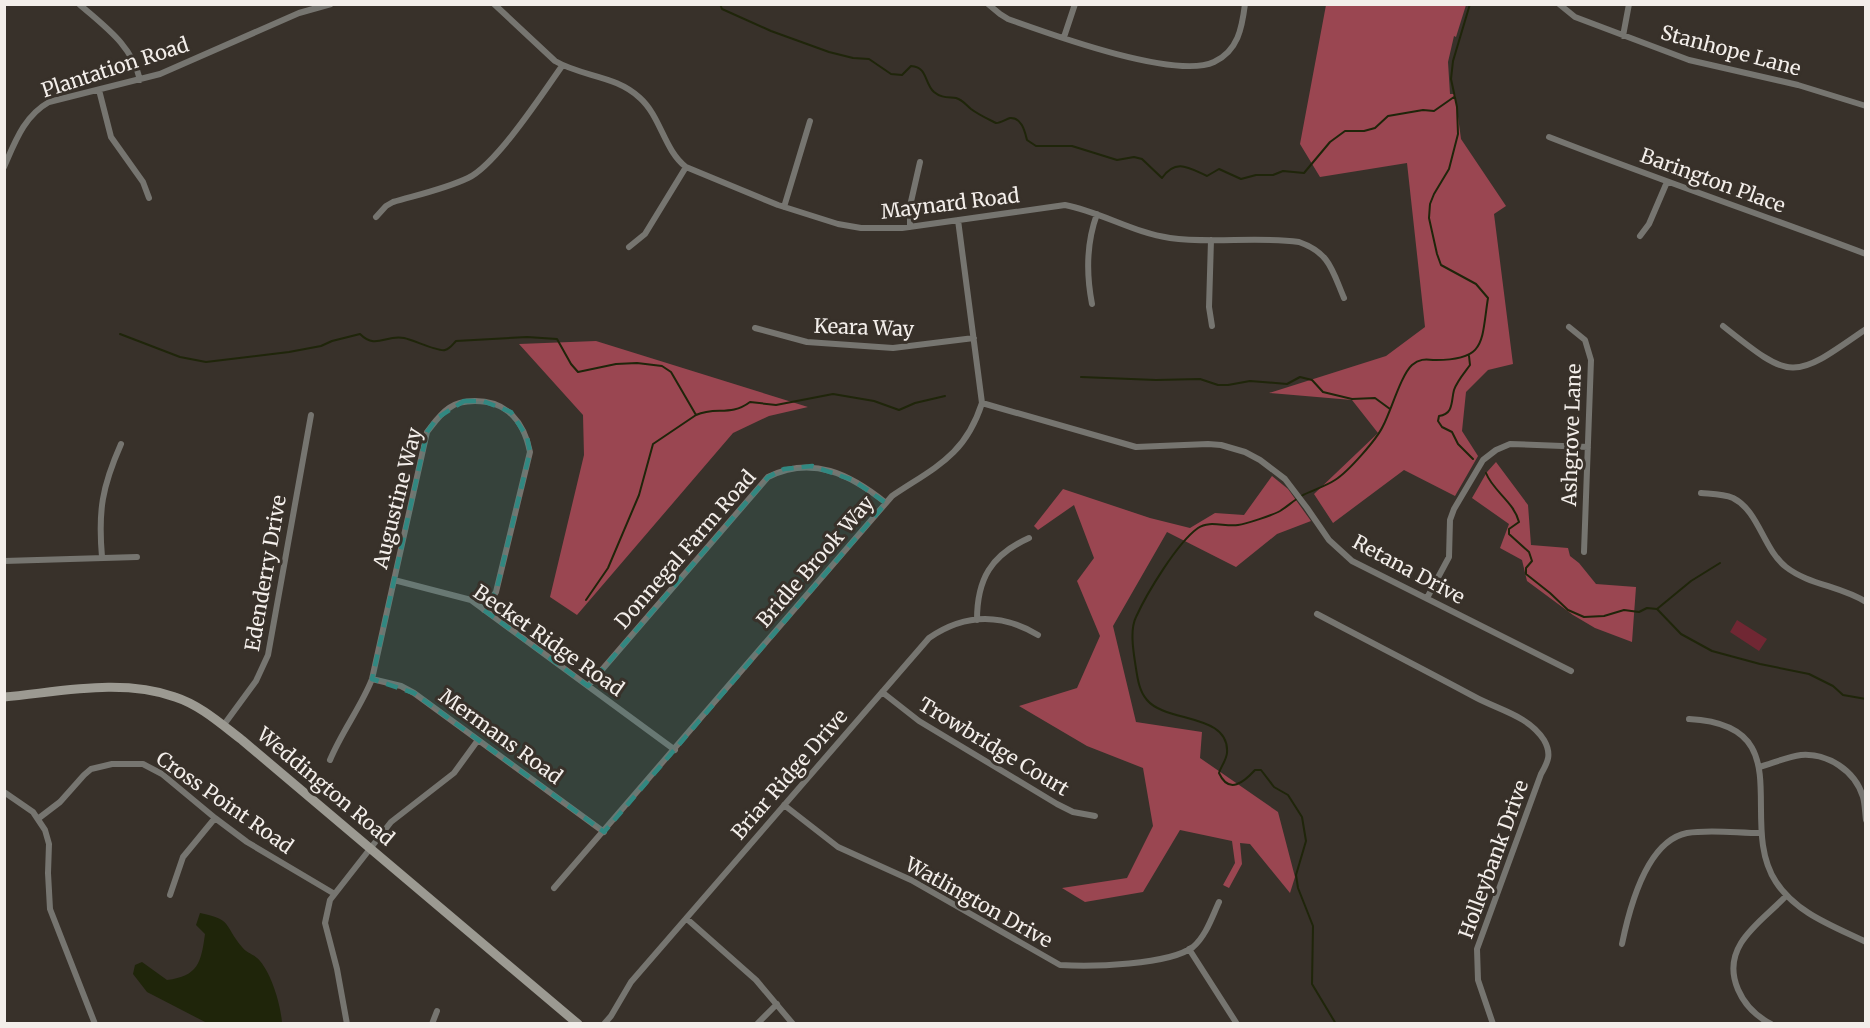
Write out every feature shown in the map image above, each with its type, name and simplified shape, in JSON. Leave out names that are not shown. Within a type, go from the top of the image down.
[{"type":"main road","name":"Weddington Road","points":[[4,697],[105,688],[138,688],[183,700],[223,726],[578,1023]]},
{"type":"street","points":[[79,4],[123,44],[134,61],[140,80]]},
{"type":"street","name":"Plantation Road","points":[[4,167],[17,139],[36,110],[56,99],[140,80],[177,68],[306,8],[331,4]]},
{"type":"street","points":[[494,4],[555,62],[616,82],[639,97],[650,110],[675,156],[686,167],[645,234],[629,247]]},
{"type":"street","points":[[988,4],[1008,19],[1130,58],[1201,66],[1218,59],[1233,46],[1242,25],[1245,4]]},
{"type":"street","points":[[1064,37],[1075,4]]},
{"type":"street","name":"Stanhope Lane","points":[[1559,4],[1575,17],[1689,60],[1798,85],[1866,106]]},
{"type":"street","points":[[1623,36],[1629,4]]},
{"type":"street","points":[[376,217],[393,202],[468,178],[479,172],[494,157],[562,66]]},
{"type":"street","points":[[99,90],[111,137],[143,182],[149,198]]},
{"type":"street","points":[[784,207],[810,121]]},
{"type":"street","name":"Barington Place","points":[[1549,137],[1866,254]]},
{"type":"street","points":[[910,227],[910,206],[920,162]]},
{"type":"street","name":"Maynard Road","points":[[686,167],[784,207],[848,226],[887,229],[910,227],[1065,205],[1155,235],[1171,238],[1286,240],[1311,246],[1323,255],[1330,264],[1344,298]]},
{"type":"street","points":[[1640,237],[1649,224],[1667,182]]},
{"type":"street","points":[[1092,304],[1087,275],[1091,231],[1096,214]]},
{"type":"street","name":"Bridle Brook Way","points":[[554,888],[892,496],[930,473],[953,454],[966,439],[976,422],[981,403],[958,220]]},
{"type":"street","points":[[1211,240],[1209,307],[1212,326]]},
{"type":"street","points":[[1723,326],[1768,361],[1797,369],[1811,365],[1829,355],[1866,329]]},
{"type":"street","name":"Ashgrove Lane","points":[[1569,327],[1586,340],[1591,360],[1584,552]]},
{"type":"street","name":"Keara Way","points":[[755,328],[807,342],[893,348],[974,338]]},
{"type":"street","name":"Augustine Way","points":[[330,760],[345,728],[363,702],[372,679],[427,432],[444,412],[464,401],[498,404],[511,412],[527,437],[530,452],[496,592],[484,610]]},
{"type":"street","name":"Retana Drive","points":[[981,403],[1136,447],[1208,444],[1234,448],[1260,460],[1285,479],[1329,540],[1352,561],[1571,671]]},
{"type":"street","name":"Edenderry Drive","points":[[223,726],[256,681],[268,655],[311,415]]},
{"type":"street","points":[[102,557],[101,501],[120,444]]},
{"type":"street","points":[[1426,598],[1449,557],[1450,520],[1454,508],[1483,460],[1496,450],[1510,444],[1588,447]]},
{"type":"street","name":"Donnegal Farm Road","points":[[588,686],[768,477],[784,469],[812,466],[864,485],[886,503]]},
{"type":"street","points":[[1701,493],[1730,497],[1740,504],[1751,516],[1779,561],[1791,571],[1866,602]]},
{"type":"street","points":[[977,620],[979,588],[986,574],[1005,552],[1029,538]]},
{"type":"street","points":[[4,561],[137,557]]},
{"type":"street","name":"Becket Ridge Road","points":[[394,580],[471,600],[675,750]]},
{"type":"street","name":"Holleybank Drive","points":[[1317,614],[1521,719],[1540,735],[1548,748],[1549,758],[1541,774],[1477,949],[1478,980],[1493,1023]]},
{"type":"street","name":"Briar Ridge Drive","points":[[604,1023],[611,1016],[632,982],[929,638],[959,623],[989,619],[1016,623],[1038,635]]},
{"type":"street","name":"Mermans Road","points":[[372,679],[401,686],[414,693],[604,832]]},
{"type":"street","name":"Trowbridge Court","points":[[882,692],[919,721],[1057,804],[1081,815],[1095,816]]},
{"type":"street","points":[[1689,719],[1718,723],[1735,732],[1752,749],[1760,767],[1761,833],[1767,863],[1786,896],[1809,914],[1866,942]]},
{"type":"street","points":[[347,1023],[337,969],[325,923],[326,909],[333,893],[391,822],[454,773],[478,740]]},
{"type":"street","points":[[1760,767],[1802,755],[1819,756],[1831,761],[1849,774],[1858,785],[1863,797],[1866,820]]},
{"type":"street","name":"Cross Point Road","points":[[39,818],[60,802],[91,769],[130,763],[143,764],[155,769],[247,842],[333,893]]},
{"type":"street","points":[[4,792],[33,812],[45,830],[49,844],[50,909],[95,1023]]},
{"type":"street","name":"Watlington Drive","points":[[784,805],[838,846],[911,880],[1060,965],[1080,966],[1166,958],[1189,950]]},
{"type":"street","points":[[170,894],[183,857],[215,818]]},
{"type":"street","points":[[1622,944],[1625,927],[1646,869],[1656,853],[1666,843],[1687,833],[1761,833]]},
{"type":"street","points":[[1771,1023],[1746,1005],[1738,991],[1734,967],[1738,948],[1747,934],[1786,896]]},
{"type":"street","points":[[1219,902],[1201,937],[1189,950],[1237,1023]]},
{"type":"street","points":[[687,919],[746,970],[793,1023]]},
{"type":"street","points":[[757,1023],[777,1004]]},
{"type":"street","points":[[432,1023],[437,1011]]},
{"type":"highlighted area","points":[[464,401],[483,401],[511,412],[527,437],[530,452],[496,592],[484,610],[588,686],[768,477],[784,469],[812,466],[853,480],[886,503],[604,832],[414,693],[372,679],[427,432],[437,418]]},
{"type":"shaded area","points":[[1326,5],[1466,5],[1456,37],[1454,36],[1448,62],[1450,94],[1455,94],[1461,139],[1506,206],[1494,214],[1513,364],[1488,370],[1466,392],[1462,431],[1478,456],[1455,496],[1404,470],[1333,523],[1314,494],[1378,433],[1352,400],[1269,393],[1386,356],[1425,327],[1407,163],[1320,177],[1300,144]]},
{"type":"shaded area","points":[[596,341],[808,407],[769,416],[733,433],[577,615],[550,597],[584,455],[583,415],[519,344]]},
{"type":"shaded area","points":[[1496,462],[1528,505],[1531,545],[1568,548],[1570,556],[1579,563],[1596,584],[1636,587],[1632,642],[1595,628],[1573,615],[1527,581],[1522,560],[1500,548],[1509,524],[1472,498],[1487,472]]},
{"type":"shaded area","points":[[1272,476],[1288,489],[1311,521],[1277,534],[1236,567],[1167,532],[1113,626],[1136,722],[1202,732],[1200,758],[1278,812],[1295,877],[1290,893],[1250,844],[1240,843],[1242,864],[1229,888],[1223,885],[1235,863],[1232,841],[1180,830],[1143,892],[1085,902],[1062,888],[1127,878],[1153,826],[1143,768],[1087,746],[1019,706],[1077,688],[1100,636],[1077,581],[1094,558],[1074,505],[1038,530],[1034,526],[1063,489],[1150,518],[1190,528],[1215,513],[1244,515]]},
{"type":"shaded area","points":[[1737,620],[1767,639],[1759,651],[1730,632]]},
{"type":"shaded area","points":[[200,913],[223,921],[244,949],[260,961],[275,991],[282,1023],[207,1023],[147,992],[133,974],[135,965],[142,962],[167,980],[192,971],[202,953],[205,934],[196,925]]},
{"type":"waterway","points":[[720,4],[722,9],[771,31],[829,52],[869,59],[891,74],[902,75],[911,66],[916,67],[923,72],[931,88],[939,95],[963,101],[974,111],[996,123],[1014,118],[1022,126],[1027,140],[1036,146],[1072,146],[1117,160],[1134,157],[1142,159],[1162,178],[1172,168],[1178,166],[1207,176],[1219,169],[1241,179],[1256,175],[1273,175],[1283,171],[1304,173],[1330,142],[1345,131],[1364,131],[1375,128],[1388,116],[1423,110],[1434,111],[1454,97]]},
{"type":"waterway","points":[[1336,1024],[1312,984],[1313,926],[1298,888],[1296,875],[1306,841],[1302,817],[1288,795],[1274,787],[1261,770],[1255,770],[1237,784],[1227,784],[1219,773],[1227,753],[1225,740],[1218,731],[1208,725],[1156,707],[1147,700],[1137,677],[1133,627],[1141,607],[1163,569],[1181,545],[1198,528],[1212,524],[1238,525],[1266,517],[1280,511],[1303,495],[1335,480],[1354,463],[1380,432],[1404,377],[1412,365],[1422,360],[1463,357],[1478,346],[1482,337],[1488,298],[1476,284],[1441,265],[1429,218],[1430,204],[1449,169],[1458,134],[1457,107],[1451,79],[1453,61],[1470,4]]},
{"type":"waterway","points":[[120,334],[180,357],[206,362],[289,352],[321,346],[360,334],[371,341],[398,337],[442,350],[448,349],[456,341],[527,337],[557,339],[578,372],[616,364],[637,363],[662,366],[671,372],[696,415]]},
{"type":"waterway","points":[[1469,356],[1470,365],[1455,387],[1450,410],[1439,416],[1438,421],[1442,427],[1452,432],[1458,444],[1473,459]]},
{"type":"waterway","points":[[1081,377],[1200,379],[1218,385],[1250,381],[1287,384],[1300,377],[1312,380],[1323,392],[1352,399],[1375,398],[1390,409]]},
{"type":"waterway","points":[[586,600],[608,568],[639,495],[653,444],[696,415],[703,412],[736,409],[750,402],[776,405],[833,394],[874,401],[899,410],[915,403],[945,396]]},
{"type":"waterway","points":[[1486,473],[1513,508],[1519,522],[1509,529],[1509,534],[1529,552],[1532,561],[1526,568],[1526,574],[1568,610],[1584,617],[1604,616],[1624,610],[1639,612],[1647,608],[1657,609],[1691,581],[1720,563]]},
{"type":"waterway","points":[[1657,609],[1681,634],[1712,651],[1809,674],[1833,686],[1843,695],[1866,699]]}]
